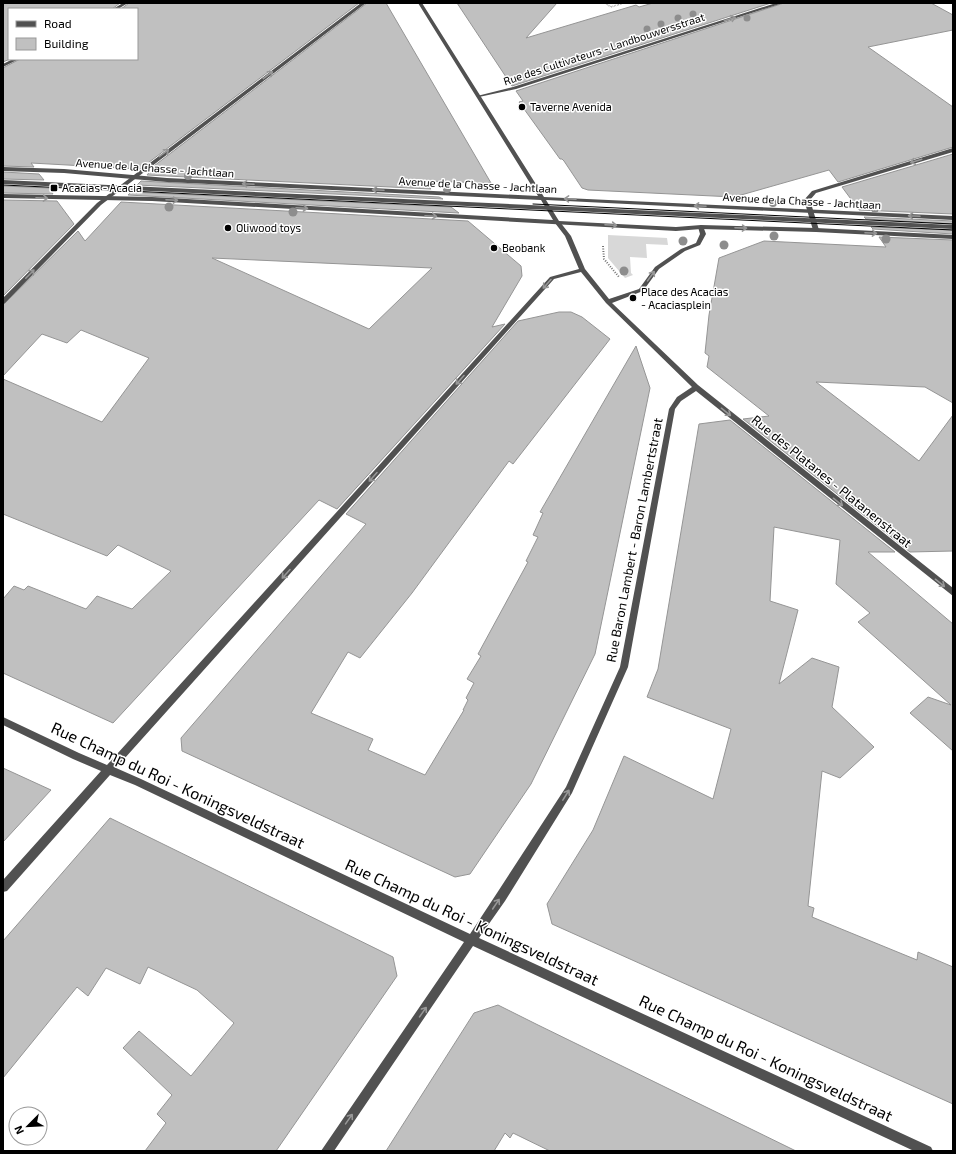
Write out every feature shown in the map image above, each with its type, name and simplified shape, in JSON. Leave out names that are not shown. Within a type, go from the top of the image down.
[{"type":"street","points":[[117,8],[126,3]]},
{"type":"street","points":[[3,302],[99,204],[364,3]]},
{"type":"street","points":[[420,3],[558,223],[568,236],[582,270],[608,302],[696,387]]},
{"type":"street","name":"Rue des Cultivateurs - Landbouwersstraat","points":[[479,96],[514,88],[781,3]]},
{"type":"street","points":[[3,66],[16,60]]},
{"type":"street","points":[[816,230],[807,200],[814,192],[953,150]]},
{"type":"street","name":"Avenue de la Chasse - Jachtlaan","points":[[3,169],[64,171],[183,181],[953,218]]},
{"type":"street","name":"Avenue de la Chasse - Jachtlaan","points":[[3,182],[953,227]]},
{"type":"street","points":[[3,196],[48,199],[70,197],[152,199],[676,229],[701,227],[816,230],[953,237]]},
{"type":"street","points":[[608,302],[641,290],[657,268],[683,250],[698,244],[703,234],[701,227]]},
{"type":"street","points":[[3,887],[552,278],[582,270]]},
{"type":"street","name":"Rue des Platanes - Platanenstraat","points":[[696,387],[953,593]]},
{"type":"street","name":"Rue Baron Lambert - Baron Lambertstraat","points":[[327,1151],[472,940],[569,790],[624,667],[671,415],[679,399],[696,387]]},
{"type":"street","name":"Rue Champ du Roi - Koningsveldstraat","points":[[3,722],[76,756],[145,785],[427,920],[927,1151]]},
{"type":"path","points":[[605,3],[611,7],[624,3]]},
{"type":"path","points":[[603,244],[604,259],[624,282]]},
{"type":"shaded area","points":[[608,235],[667,238],[668,245],[646,244],[647,258],[630,257],[631,273],[633,275],[625,278],[608,258]]},
{"type":"building","points":[[3,3],[120,3],[113,8],[8,8],[8,60],[3,62]]},
{"type":"building","points":[[129,3],[359,3],[140,169],[31,163],[34,167],[3,166],[3,68],[18,60],[138,60],[138,8],[122,8]]},
{"type":"building","points":[[367,3],[386,3],[491,183],[421,181],[431,189],[147,175],[152,169],[150,169]]},
{"type":"building","points":[[457,3],[557,3],[526,38],[636,5],[639,7],[653,3],[771,3],[512,86]]},
{"type":"building","points":[[784,3],[931,3],[953,15],[953,30],[868,47],[953,107],[953,147],[838,182],[829,170],[734,197],[588,190],[582,188],[564,161],[560,159],[519,102],[523,101],[516,91]]},
{"type":"building","points":[[953,154],[953,214],[859,210],[842,187]]},
{"type":"building","points":[[3,172],[39,174],[44,180],[3,179]]},
{"type":"building","points":[[141,181],[439,197],[443,199],[137,185]]},
{"type":"building","points":[[3,186],[49,188],[53,194],[3,193]]},
{"type":"building","points":[[131,192],[451,207],[459,213],[128,195]]},
{"type":"building","points":[[3,200],[57,201],[74,224],[3,296]]},
{"type":"building","points":[[121,202],[468,221],[521,266],[522,276],[492,327],[505,324],[337,509],[319,500],[113,723],[3,673],[3,599],[14,586],[24,590],[28,586],[86,609],[97,596],[132,609],[171,571],[118,545],[107,556],[3,514],[3,379],[102,422],[149,358],[81,330],[67,343],[42,334],[3,376],[3,305],[78,231],[85,241]],"holes":[[[212,258],[432,268],[369,329]]]},
{"type":"building","points":[[864,217],[953,221],[953,224],[866,219]]},
{"type":"building","points":[[871,227],[953,230],[953,234],[873,229]]},
{"type":"building","points":[[879,237],[953,240],[953,403],[925,387],[816,382],[919,461],[953,415],[953,551],[910,552],[743,419],[769,416],[707,367],[709,356],[705,353],[709,315],[719,258],[764,241],[886,247]]},
{"type":"building","points":[[559,312],[571,312],[582,317],[610,339],[513,464],[509,461],[412,593],[360,658],[348,652],[311,713],[373,739],[368,750],[425,775],[464,710],[468,700],[466,698],[474,683],[467,679],[481,656],[478,654],[528,562],[526,561],[538,537],[533,535],[543,513],[540,512],[636,346],[650,388],[595,654],[531,784],[470,874],[455,877],[182,751],[181,738],[366,524],[346,514],[518,321]]},
{"type":"building","points":[[730,420],[895,552],[868,552],[953,624],[953,751],[910,713],[928,697],[951,705],[858,622],[870,613],[836,584],[840,540],[774,527],[770,601],[798,610],[779,684],[812,658],[839,667],[832,707],[874,747],[840,778],[822,771],[808,906],[814,908],[812,917],[917,960],[918,952],[953,967],[953,1104],[552,924],[547,904],[593,830],[624,756],[713,799],[731,729],[647,697],[658,669],[699,424]]},
{"type":"building","points":[[3,768],[51,790],[3,842]]},
{"type":"building","points":[[110,818],[393,957],[397,976],[276,1151],[145,1151],[166,1123],[157,1114],[172,1095],[123,1048],[139,1031],[191,1076],[234,1023],[197,990],[148,967],[140,984],[106,968],[88,996],[77,987],[3,1078],[3,941]]},
{"type":"building","points":[[498,1005],[796,1151],[550,1151],[513,1133],[510,1138],[505,1133],[494,1151],[386,1151],[474,1013]]},
{"type":"tram line","points":[[3,185],[953,230]]},
{"type":"tram line","points":[[533,204],[953,224]]},
{"type":"place","name":"Taverne Avenida","points":[[522,107]]},
{"type":"place","name":"Acacias - Acacia","points":[[54,188]]},
{"type":"place","name":"Oliwood toys","points":[[228,228]]},
{"type":"place","name":"Beobank","points":[[494,248]]},
{"type":"place","name":"Place des Acacias - Acaciasplein","points":[[633,298]]}]
